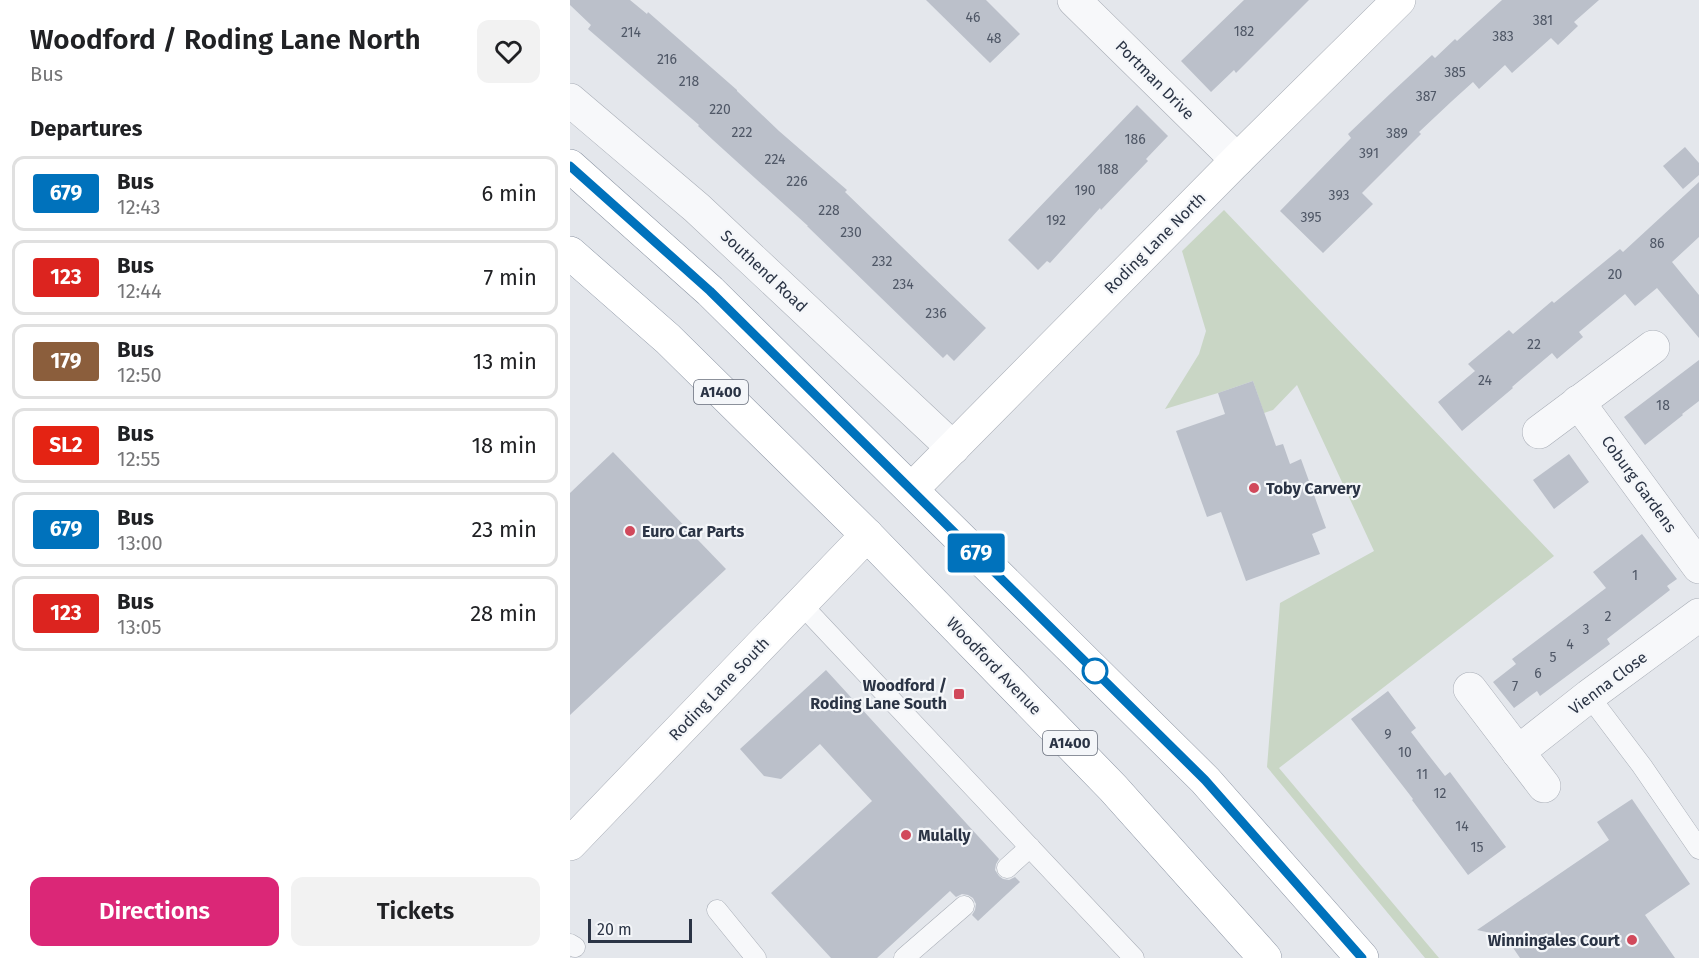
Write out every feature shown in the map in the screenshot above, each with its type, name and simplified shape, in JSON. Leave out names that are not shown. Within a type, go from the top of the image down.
[{"type":"main road","name":"Roding Lane North","points":[[912,489],[1237,160],[1400,0]]},
{"type":"main road","points":[[570,166],[710,291],[1205,780],[1362,958]]},
{"type":"main road","name":"A1400","points":[[570,253],[668,339],[867,535]]},
{"type":"main road","name":"Roding Lane South","points":[[570,844],[867,535]]},
{"type":"main road","name":"Woodford Avenue","points":[[867,535],[1113,788],[1265,958]]},
{"type":"street","name":"Portman Drive","points":[[1074,0],[1237,160]]},
{"type":"street","name":"Southend Road","points":[[570,100],[697,208],[953,448]]},
{"type":"street","points":[[1539,432],[1653,347]]},
{"type":"street","name":"Coburg Gardens","points":[[1578,402],[1699,567]]},
{"type":"street","name":"Vienna Close","points":[[1518,752],[1589,696],[1699,615]]},
{"type":"street","points":[[1470,689],[1544,786]]},
{"type":"lane","points":[[801,604],[1134,958]]},
{"type":"lane","points":[[1589,696],[1642,766],[1699,849]]},
{"type":"lane","points":[[1007,868],[1030,847]]},
{"type":"lane","points":[[904,958],[964,906]]},
{"type":"lane","points":[[717,910],[756,958]]},
{"type":"green space","points":[[1224,210],[1554,556],[1279,768],[1439,958],[1425,958],[1267,767],[1280,603],[1374,551],[1297,385],[1273,410],[1264,413],[1253,381],[1165,409],[1199,354],[1206,331],[1182,251]]},
{"type":"building","points":[[570,0],[630,0],[647,14],[648,12],[847,190],[845,192],[986,328],[954,361],[947,354],[943,358],[808,226],[699,125],[588,29],[591,25],[570,5]]},
{"type":"building","points":[[926,0],[986,0],[1020,34],[990,63]]},
{"type":"building","points":[[1244,0],[1309,0],[1236,73],[1234,70],[1211,92],[1181,61]]},
{"type":"building","points":[[1502,0],[1599,0],[1574,22],[1578,26],[1558,45],[1551,38],[1512,73],[1505,65],[1479,89],[1473,82],[1452,101],[1419,132],[1421,134],[1362,193],[1373,204],[1323,253],[1280,211],[1351,138],[1348,134],[1391,93],[1432,55],[1435,58],[1455,39],[1457,41]]},
{"type":"building","points":[[1137,105],[1168,136],[1146,159],[1148,161],[1101,210],[1100,208],[1050,263],[1047,261],[1038,270],[1008,240]]},
{"type":"building","points":[[1685,147],[1699,163],[1699,175],[1683,189],[1663,166]]},
{"type":"building","points":[[1699,182],[1699,237],[1672,262],[1699,295],[1699,338],[1657,288],[1635,306],[1625,294],[1579,332],[1583,337],[1557,359],[1552,353],[1462,431],[1438,402],[1475,371],[1468,364],[1509,330],[1513,334],[1552,301],[1554,303],[1620,249],[1623,252]]},
{"type":"building","points":[[1699,360],[1699,401],[1645,445],[1624,417]]},
{"type":"building","name":"Toby Carvery","points":[[1253,381],[1276,446],[1283,444],[1290,464],[1301,459],[1326,528],[1312,534],[1320,554],[1246,581],[1221,512],[1207,517],[1176,431],[1225,414],[1218,393]]},
{"type":"building","name":"Euro Car Parts","points":[[613,452],[726,569],[570,715],[570,493]]},
{"type":"building","points":[[1569,454],[1589,482],[1554,509],[1533,480]]},
{"type":"building","points":[[1642,534],[1677,579],[1667,586],[1670,590],[1607,639],[1610,644],[1540,696],[1537,691],[1514,708],[1493,682],[1516,664],[1512,659],[1606,588],[1593,572]]},
{"type":"building","name":"Mulally","points":[[826,670],[999,859],[995,870],[999,876],[1009,880],[1015,877],[1020,882],[978,921],[972,915],[976,904],[973,898],[962,894],[956,897],[950,891],[877,958],[831,958],[771,893],[872,801],[820,744],[781,779],[764,776],[740,749]]},
{"type":"building","points":[[1388,691],[1416,728],[1411,732],[1445,776],[1450,772],[1506,847],[1468,875],[1351,719]]},
{"type":"building","points":[[1632,799],[1690,884],[1645,915],[1675,958],[1520,958],[1505,936],[1477,930],[1609,840],[1597,822]]},
{"type":"bus line","name":"679","points":[[570,166],[710,291],[1205,780],[1362,958]]},
{"type":"place","name":"Toby Carvery","points":[[1254,488]]},
{"type":"place","name":"Euro Car Parts","points":[[630,531]]},
{"type":"place","name":"Woodford / Roding Lane South","points":[[959,694]]},
{"type":"place","name":"Mulally","points":[[906,835]]},
{"type":"place","name":"Winningales Court","points":[[1632,940]]}]
